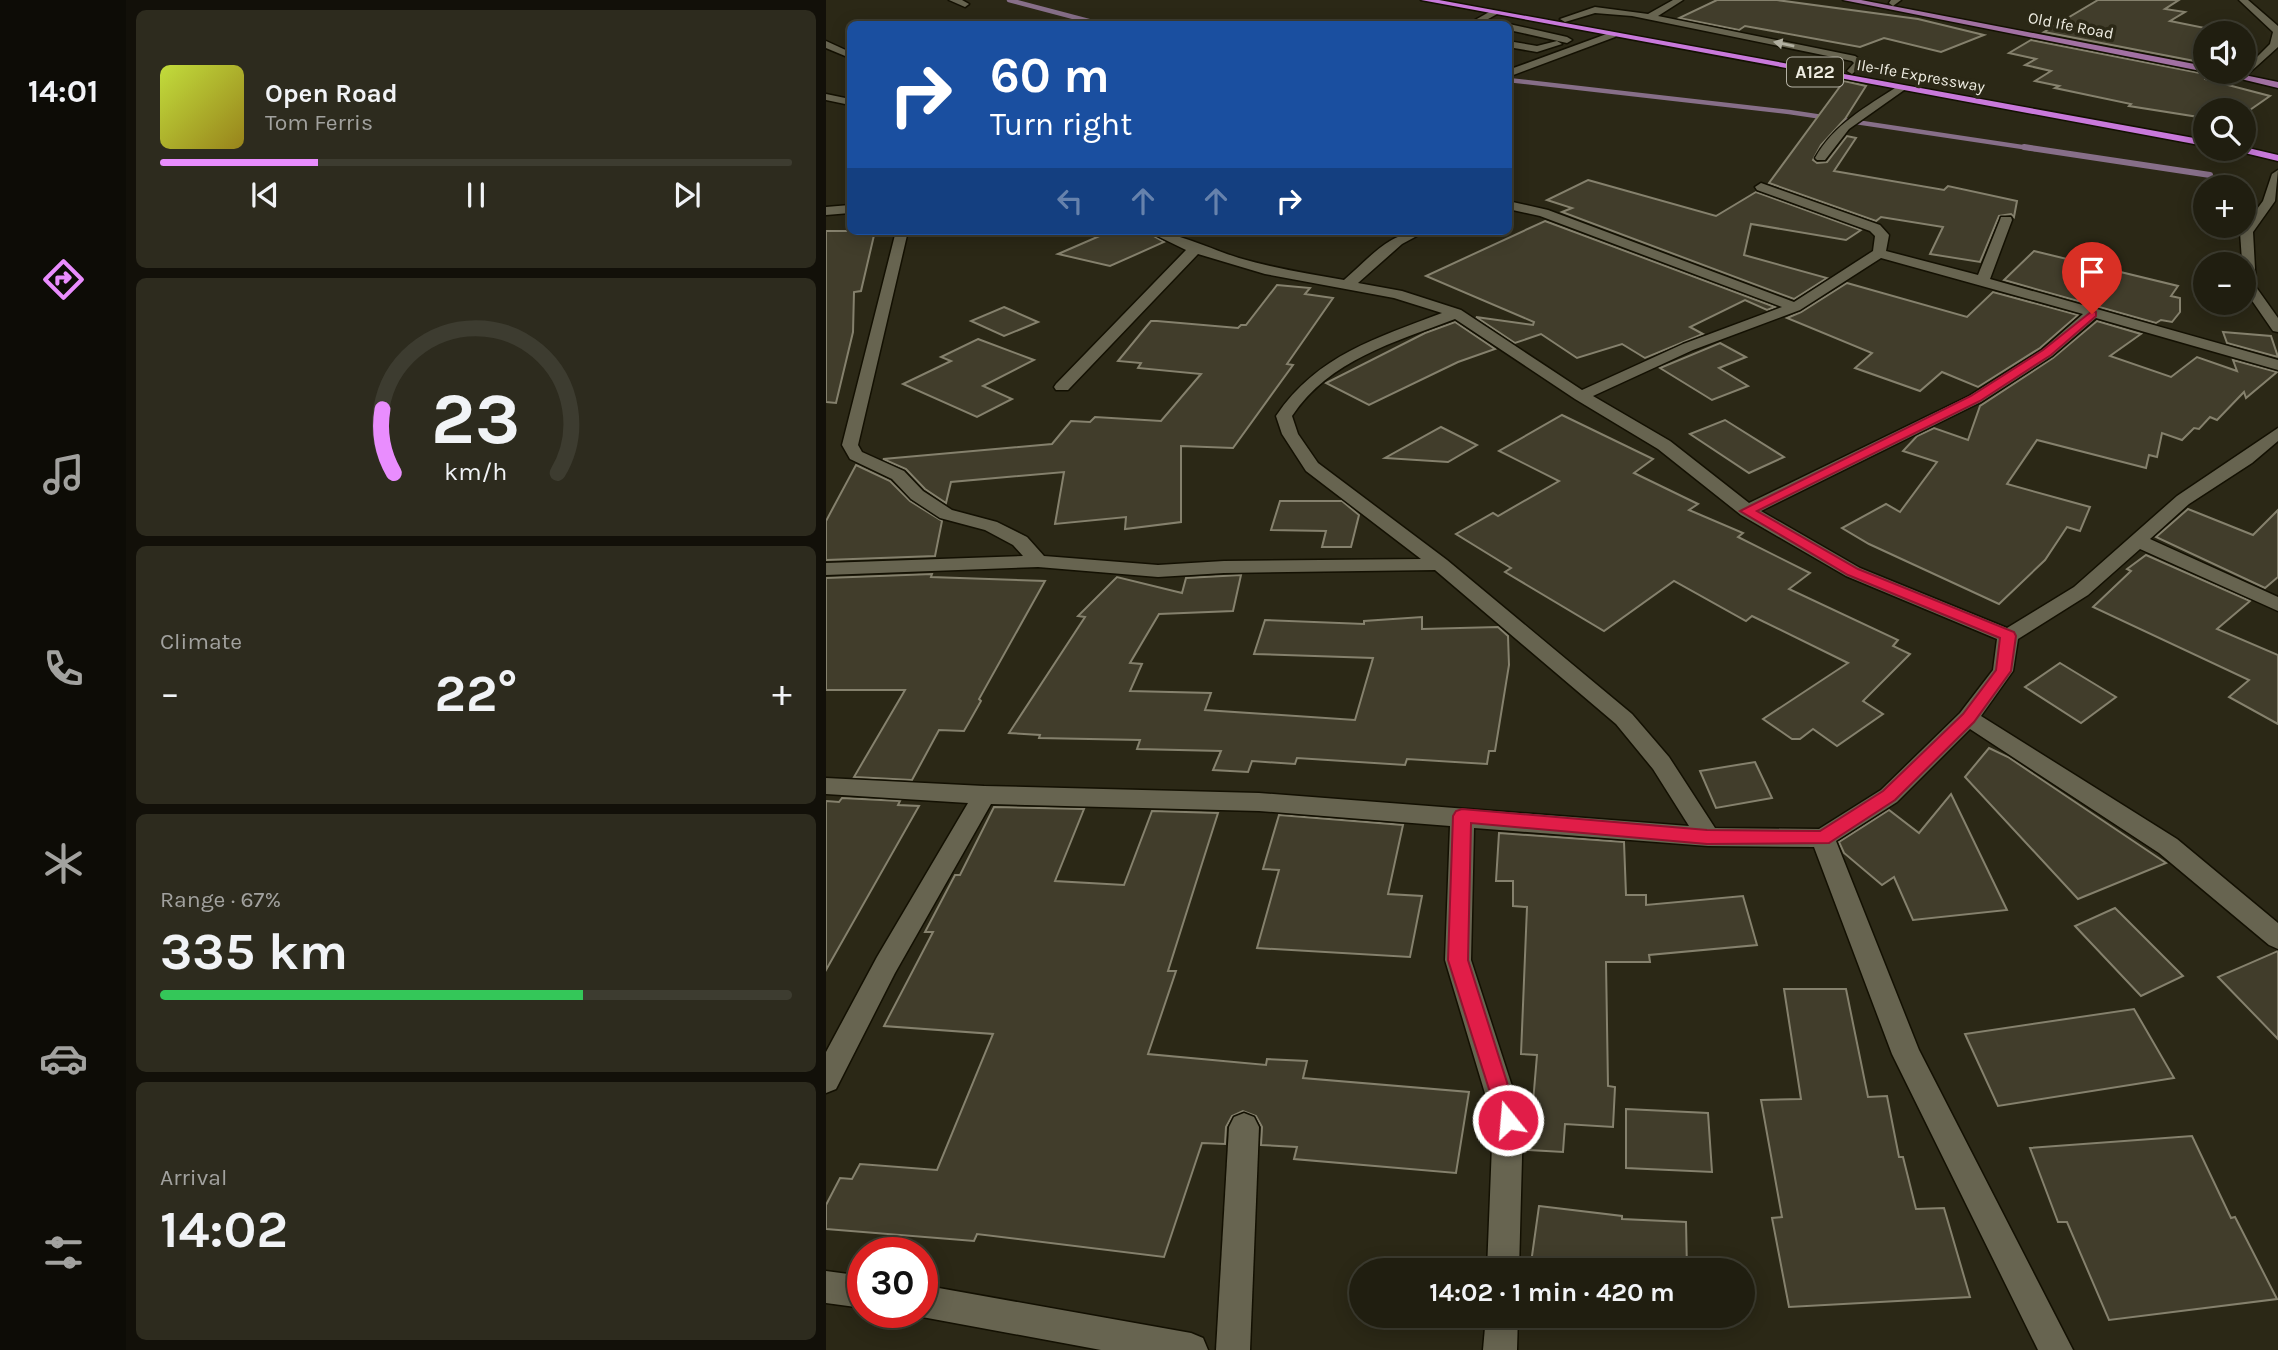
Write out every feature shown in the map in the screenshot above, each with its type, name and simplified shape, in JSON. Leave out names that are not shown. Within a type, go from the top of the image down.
[{"type":"highway","name":"Ile-Ife Expressway","points":[[1425,0],[2193,141]]},
{"type":"highway","name":"Ile-Ife Expressway","points":[[1461,0],[2193,133]]},
{"type":"highway","points":[[2256,144],[2278,148]]},
{"type":"highway","points":[[2256,154],[2278,158]]},
{"type":"main road","name":"Old Ife Road","points":[[1847,0],[2060,38],[2193,66]]},
{"type":"main road","name":"Old Ife Road","points":[[1878,0],[1895,1],[2193,60]]},
{"type":"main road","points":[[2256,74],[2278,79]]},
{"type":"main road","points":[[2256,80],[2278,85]]},
{"type":"street","points":[[953,0],[965,5]]},
{"type":"street","points":[[1649,17],[1679,0]]},
{"type":"street","points":[[2243,0],[2278,31],[2275,45],[2256,61]]},
{"type":"street","points":[[1565,19],[1585,11],[1600,10],[1649,17],[1855,59],[1860,63],[1852,71]]},
{"type":"street","points":[[1479,21],[1494,13]]},
{"type":"street","points":[[2263,18],[2278,15]]},
{"type":"street","points":[[1682,23],[1695,17],[1708,17]]},
{"type":"street","points":[[1512,25],[1524,18]]},
{"type":"street","points":[[1744,36],[1756,27]]},
{"type":"street","points":[[1512,28],[1567,40]]},
{"type":"street","points":[[1512,45],[1537,49],[1592,31]]},
{"type":"street","points":[[1512,72],[1612,35]]},
{"type":"street","points":[[826,44],[847,54]]},
{"type":"street","points":[[1821,158],[1828,141],[1848,124],[1902,88]]},
{"type":"street","points":[[826,97],[847,101]]},
{"type":"street","points":[[2278,174],[2269,201],[2246,232],[2249,287],[2278,328]]},
{"type":"street","points":[[1761,187],[1875,228],[1882,235],[1880,253]]},
{"type":"street","points":[[1512,206],[1544,213],[1796,307]]},
{"type":"street","points":[[826,211],[847,209]]},
{"type":"street","points":[[1983,279],[2006,220]]},
{"type":"street","points":[[901,235],[850,445],[856,455],[898,475],[917,495],[946,514],[990,526],[1020,541],[1038,561]]},
{"type":"street","points":[[1162,235],[1195,249],[1265,270],[1397,294],[1456,313],[1581,396],[1664,445],[1747,511],[1853,572],[2008,636]]},
{"type":"street","points":[[1347,285],[1397,241],[1411,235]]},
{"type":"street","points":[[1062,387],[1195,249]]},
{"type":"street","points":[[1581,396],[1688,347],[1796,307],[1880,253],[1983,279],[2092,314],[2278,365]]},
{"type":"street","points":[[1456,313],[1366,350],[1322,373],[1303,390],[1284,416],[1290,434],[1312,467],[1440,564],[1624,719],[1661,763],[1707,837]]},
{"type":"street","points":[[1747,511],[1975,399],[2047,353],[2092,314]]},
{"type":"street","points":[[2008,636],[2081,591],[2183,500],[2246,459],[2278,433]]},
{"type":"street","points":[[2136,540],[2278,605]]},
{"type":"street","points":[[826,569],[1038,561],[1158,571],[1224,567],[1440,564]]},
{"type":"street","points":[[826,786],[984,795],[1259,802],[1707,837],[1823,838],[1889,796],[1968,718],[2003,671],[2008,636]]},
{"type":"street","points":[[1968,718],[2168,846],[2278,938]]},
{"type":"street","points":[[826,1080],[886,965],[984,795]]},
{"type":"street","points":[[1462,816],[1458,960],[1508,1120],[1503,1258]]},
{"type":"street","points":[[1823,838],[1906,1054],[2056,1350]]},
{"type":"street","points":[[1233,1350],[1244,1127]]},
{"type":"street","points":[[826,1287],[847,1290]]},
{"type":"street","points":[[938,1304],[1191,1350]]},
{"type":"street","points":[[1500,1350],[1501,1328]]},
{"type":"building","points":[[1717,0],[1777,0],[1918,19],[1984,35],[1941,52],[1884,38],[1860,47],[1745,26],[1739,30],[1679,18]]},
{"type":"building","points":[[2098,0],[2179,0],[2165,9],[2185,12],[2170,21],[2193,26],[2193,61],[2044,32]]},
{"type":"building","points":[[2031,40],[2193,72],[2193,84],[2224,84],[2270,96],[2256,106],[2256,98],[2193,98],[2193,116],[2129,106],[2131,104],[2055,88],[2059,86],[2035,81],[2051,71],[2025,65],[2036,59],[2009,53]]},
{"type":"building","points":[[1844,81],[1866,86],[1845,119],[1821,145],[1813,160],[1817,163],[1827,162],[1847,136],[1856,138],[1834,171],[1944,190],[1948,186],[2017,201],[2014,217],[2011,214],[1999,216],[1980,262],[1930,254],[1943,227],[1881,217],[1876,221],[1769,183]]},
{"type":"building","points":[[1588,180],[1716,216],[1756,192],[1861,230],[1846,240],[1751,224],[1744,255],[1827,278],[1794,299],[1562,212],[1572,208],[1547,200]]},
{"type":"building","points":[[1545,221],[1775,307],[1767,310],[1745,300],[1690,327],[1703,334],[1645,358],[1622,344],[1577,358],[1541,334],[1515,343],[1476,317],[1533,325],[1534,322],[1426,276]]},
{"type":"building","points":[[826,231],[847,231],[847,235],[874,235],[861,291],[854,292],[853,332],[836,403],[826,402]]},
{"type":"building","points":[[1102,235],[1152,235],[1164,242],[1110,266],[1058,254]]},
{"type":"building","points":[[2034,251],[2178,286],[2171,296],[2180,298],[2180,312],[2172,322],[2161,320],[2156,323],[2004,280]]},
{"type":"building","points":[[1847,283],[1967,317],[1993,292],[2078,315],[2040,348],[1978,387],[1942,372],[1920,391],[1855,368],[1872,353],[1787,318]]},
{"type":"building","points":[[1277,285],[1310,288],[1305,294],[1333,298],[1287,364],[1293,365],[1233,448],[1181,446],[1181,522],[1125,529],[1126,517],[1055,524],[1064,472],[951,482],[946,503],[925,489],[906,469],[883,459],[1052,444],[1071,421],[1090,422],[1095,417],[1161,421],[1201,374],[1138,368],[1141,363],[1118,361],[1151,321],[1238,328],[1246,325]]},
{"type":"building","points":[[1004,307],[1038,322],[1004,336],[971,321]]},
{"type":"building","points":[[2097,321],[2141,334],[2110,356],[2171,377],[2197,357],[2237,371],[2233,360],[2277,372],[2246,398],[2244,392],[2217,420],[2210,417],[2199,429],[2194,428],[2182,440],[2162,433],[2157,457],[2149,455],[2146,468],[2037,440],[2007,484],[2090,507],[2080,531],[2067,527],[2045,560],[1999,604],[1869,544],[1842,528],[1886,504],[1900,512],[1937,462],[1903,451],[1917,436],[1934,428],[1968,440],[1980,406],[2053,358]]},
{"type":"building","points":[[1455,322],[1495,349],[1458,362],[1369,405],[1326,383],[1425,333]]},
{"type":"building","points":[[2223,332],[2271,336],[2278,357],[2227,343]]},
{"type":"building","points":[[978,339],[1034,360],[983,386],[1012,399],[977,417],[903,384],[951,361],[941,357]]},
{"type":"building","points":[[1720,343],[1746,357],[1719,368],[1748,386],[1712,400],[1660,368]]},
{"type":"building","points":[[1562,415],[1653,459],[1634,473],[1698,504],[1689,510],[1743,533],[1738,537],[1810,573],[1789,589],[1898,640],[1893,646],[1910,654],[1863,701],[1883,714],[1837,746],[1813,729],[1800,739],[1792,739],[1763,719],[1848,663],[1752,616],[1746,621],[1674,581],[1604,631],[1505,572],[1511,568],[1456,534],[1493,513],[1498,516],[1559,481],[1499,451]]},
{"type":"building","points":[[1725,420],[1784,457],[1749,473],[1690,434]]},
{"type":"building","points":[[1441,427],[1477,445],[1448,462],[1385,458]]},
{"type":"building","points":[[856,465],[890,481],[910,501],[942,521],[935,556],[826,560],[826,521]]},
{"type":"building","points":[[1280,501],[1342,501],[1359,515],[1351,547],[1322,547],[1326,531],[1271,530]]},
{"type":"building","points":[[2188,509],[2253,535],[2278,510],[2278,577],[2265,588],[2156,537]]},
{"type":"building","points":[[2146,555],[2250,601],[2217,629],[2278,655],[2278,724],[2229,697],[2249,680],[2093,607],[2131,571],[2127,569]]},
{"type":"building","points":[[932,574],[931,577],[1045,581],[964,731],[939,730],[912,780],[854,777],[905,690],[826,690],[826,578]]},
{"type":"building","points":[[1241,575],[1233,611],[1159,614],[1130,663],[1142,664],[1130,691],[1211,693],[1205,710],[1355,720],[1373,658],[1254,654],[1265,620],[1364,624],[1364,621],[1422,617],[1422,629],[1498,627],[1508,636],[1509,665],[1495,751],[1489,751],[1487,764],[1407,759],[1405,765],[1297,758],[1295,764],[1252,761],[1248,772],[1213,770],[1221,751],[1137,749],[1140,740],[1039,738],[1040,735],[1009,733],[1085,617],[1078,616],[1117,577],[1182,593],[1186,578]]},
{"type":"building","points":[[2060,663],[2116,697],[2081,723],[2025,687]]},
{"type":"building","points":[[1989,748],[2008,757],[2166,863],[2078,899],[1965,777]]},
{"type":"building","points":[[1755,762],[1772,798],[1716,808],[1700,771]]},
{"type":"building","points":[[1951,794],[2007,910],[1913,920],[1894,877],[1882,885],[1844,853],[1839,842],[1889,810],[1919,833]]},
{"type":"building","points":[[842,798],[900,801],[898,805],[919,806],[826,970],[826,801],[839,802]]},
{"type":"building","points":[[994,807],[1084,809],[1055,881],[1124,885],[1152,811],[1218,813],[1168,971],[1176,971],[1148,1054],[1266,1065],[1267,1059],[1307,1061],[1303,1078],[1469,1092],[1456,1173],[1294,1159],[1297,1147],[1261,1145],[1262,1127],[1256,1116],[1243,1111],[1232,1116],[1226,1127],[1225,1144],[1202,1143],[1164,1257],[977,1234],[974,1241],[826,1229],[826,1205],[840,1178],[852,1179],[860,1164],[937,1170],[993,1034],[884,1026],[933,932],[925,932],[955,875],[960,875]]},
{"type":"building","points":[[1279,815],[1403,825],[1388,894],[1422,896],[1410,957],[1257,948],[1279,870],[1263,869]]},
{"type":"building","points":[[1499,833],[1624,842],[1626,895],[1646,895],[1646,905],[1743,896],[1757,945],[1649,955],[1650,962],[1606,962],[1608,1086],[1615,1087],[1613,1127],[1565,1124],[1563,1152],[1529,1150],[1537,1055],[1521,1054],[1527,907],[1513,906],[1513,881],[1496,881]]},
{"type":"building","points":[[2115,908],[2183,976],[2141,996],[2075,926]]},
{"type":"building","points":[[2278,951],[2278,1039],[2218,977]]},
{"type":"building","points":[[1784,989],[1846,989],[1868,1097],[1887,1096],[1899,1157],[1903,1157],[1916,1209],[1944,1208],[1970,1297],[1789,1307],[1772,1218],[1782,1217],[1761,1100],[1801,1099]]},
{"type":"building","points":[[2134,1009],[2174,1078],[1998,1106],[1965,1034]]},
{"type":"building","points":[[1626,1109],[1708,1113],[1712,1172],[1626,1168]]},
{"type":"building","points":[[2192,1136],[2231,1218],[2235,1217],[2277,1299],[2109,1320],[2067,1222],[2058,1222],[2030,1148]]},
{"type":"building","points":[[1539,1206],[1622,1216],[1622,1219],[1686,1222],[1687,1258],[1532,1258]]},
{"type":"waterway","points":[[1009,0],[1089,21]]},
{"type":"waterway","points":[[1512,80],[1789,112],[2035,149]]},
{"type":"waterway","points":[[2024,147],[2210,175]]},
{"type":"route","points":[[1508,1120],[1458,960],[1462,816],[1707,837],[1823,838],[1889,796],[1919,763],[1968,718],[1980,702],[2003,671],[2008,636],[1853,572],[1747,511],[1975,399],[2047,353],[2092,314]]}]
